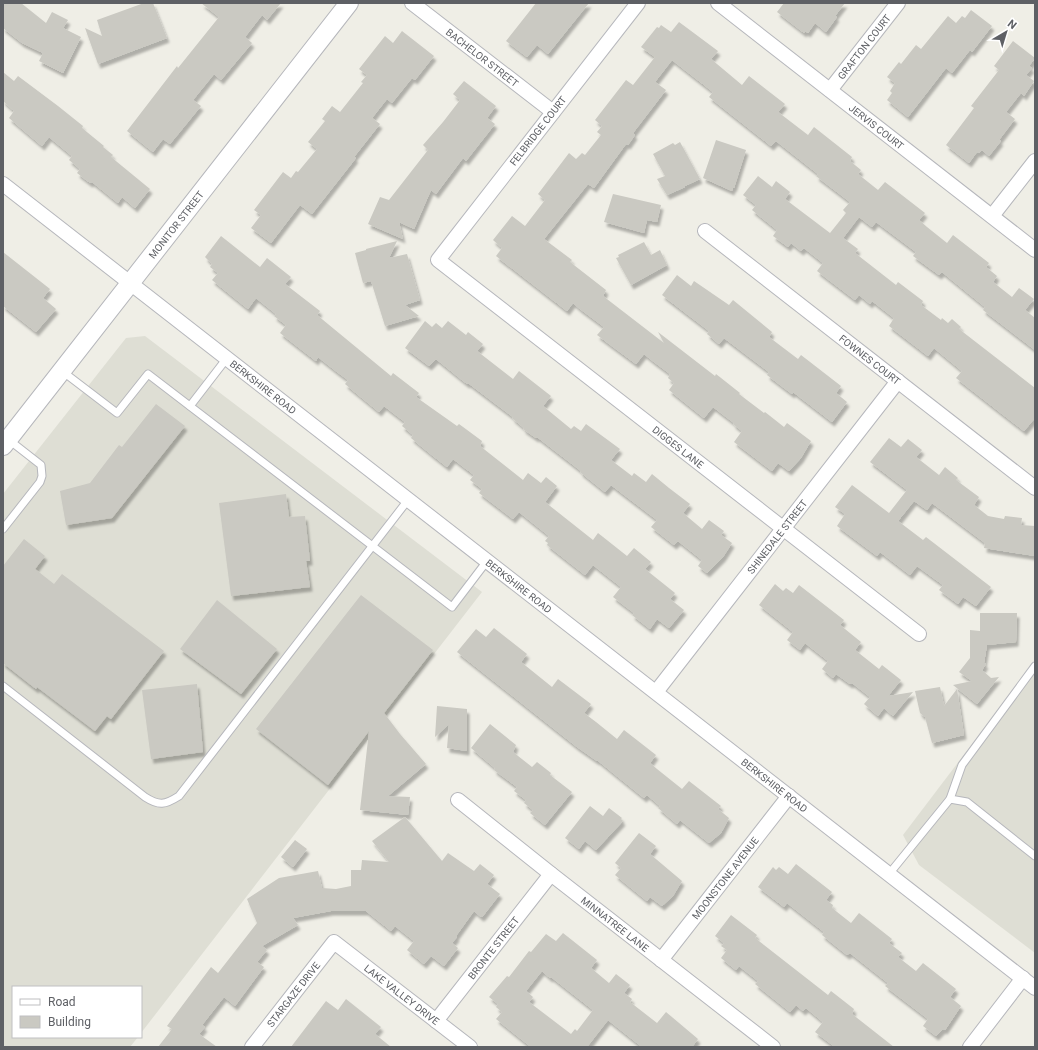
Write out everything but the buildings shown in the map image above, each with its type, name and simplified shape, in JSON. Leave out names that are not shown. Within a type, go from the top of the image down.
[{"type":"street","name":"MONITOR STREET","points":[[6,442],[349,3]]},
{"type":"street","name":"BACHELOR STREET","points":[[412,3],[553,112]]},
{"type":"street","name":"FELBRIDGE COURT","points":[[438,260],[638,3]]},
{"type":"street","name":"JERVIS COURT","points":[[718,3],[1035,250]]},
{"type":"street","name":"GRAFTON COURT","points":[[830,90],[898,3]]},
{"type":"street","points":[[992,216],[1035,161]]},
{"type":"street","name":"BERKSHIRE ROAD","points":[[3,184],[1035,988]]},
{"type":"street","name":"FOWNES COURT","points":[[705,231],[1035,488]]},
{"type":"street","name":"DIGGES LANE","points":[[438,260],[919,634]]},
{"type":"street","name":"SHINEDALE STREET","points":[[656,692],[898,381]]},
{"type":"street","name":"MOONSTONE AVENUE","points":[[661,960],[789,796]]},
{"type":"street","name":"MINNATREE LANE","points":[[458,800],[773,1047]]},
{"type":"street","name":"BRONTE STREET","points":[[436,1021],[551,874]]},
{"type":"street","name":"LAKE VALLEY DRIVE","points":[[334,942],[470,1047]]},
{"type":"street","name":"STARGAZE DRIVE","points":[[252,1047],[334,942]]},
{"type":"street","points":[[970,1047],[1023,978]]},
{"type":"lane","points":[[190,406],[227,358]]},
{"type":"lane","points":[[62,370],[117,413],[148,374],[452,607],[487,561]]},
{"type":"lane","points":[[3,529],[40,482],[42,470],[41,465],[6,442]]},
{"type":"lane","points":[[3,686],[145,797],[162,804],[172,801],[179,796],[408,500]]},
{"type":"lane","points":[[889,874],[950,799],[962,765],[1035,666]]},
{"type":"lane","points":[[950,799],[967,802],[1035,856]]},
{"type":"shaded area","points":[[145,336],[482,592],[142,1032],[142,986],[12,986],[12,1038],[137,1038],[130,1047],[3,1047],[3,494],[126,338]]},
{"type":"shaded area","points":[[1035,661],[1035,953],[919,865],[903,835]]}]
